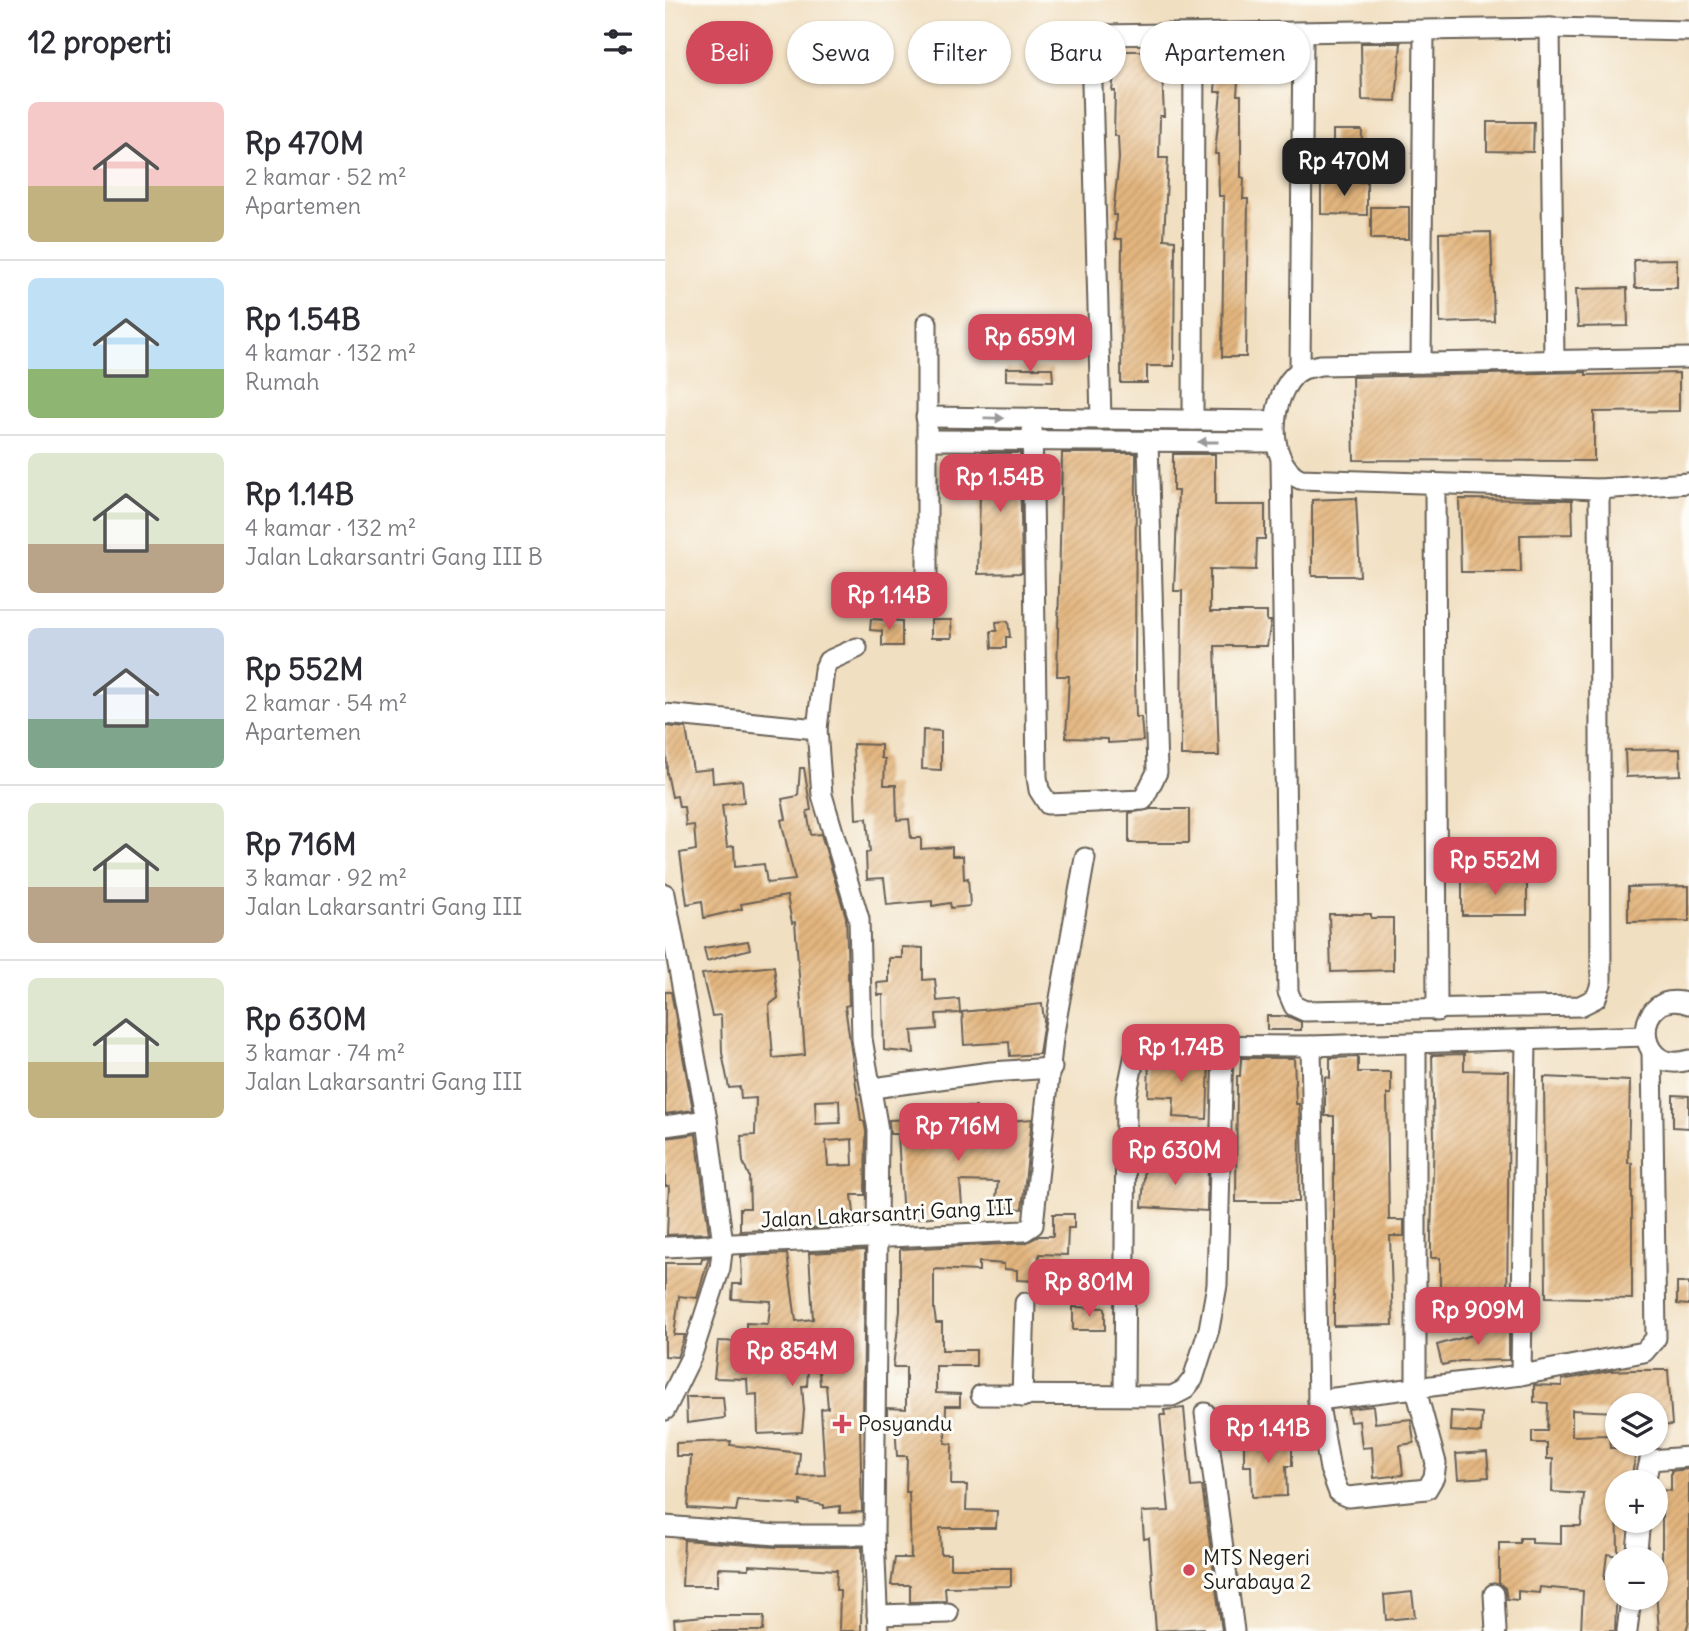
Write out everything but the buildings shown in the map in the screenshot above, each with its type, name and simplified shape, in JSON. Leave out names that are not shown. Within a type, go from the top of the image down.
[{"type":"street","points":[[1550,28],[1554,360]]},
{"type":"street","points":[[1310,34],[1550,28],[1689,30]]},
{"type":"street","points":[[1421,363],[1424,32]]},
{"type":"street","points":[[1101,419],[1091,47],[1101,35],[1140,35]]},
{"type":"street","points":[[1193,420],[1194,84]]},
{"type":"street","points":[[1300,370],[1303,84]]},
{"type":"street","points":[[927,323],[927,579]]},
{"type":"street","points":[[1599,489],[1601,984],[1596,998],[1580,1006],[1437,1011],[1305,1011],[1294,1006],[1288,992],[1279,450],[1275,421],[1283,391],[1300,370],[1320,365],[1689,358]]},
{"type":"street","points":[[926,417],[1275,421]]},
{"type":"street","points":[[1033,418],[1037,777],[1039,790],[1048,804],[1143,800],[1157,772],[1148,441]]},
{"type":"street","points":[[927,440],[1148,441],[1279,450]]},
{"type":"street","points":[[1279,450],[1290,474],[1300,479],[1599,489],[1689,482]]},
{"type":"street","points":[[1435,484],[1437,1011]]},
{"type":"street","points":[[857,648],[828,661],[824,670],[817,729],[822,795],[859,919],[862,1039],[873,1087],[879,1168],[874,1535],[877,1623],[949,1613]]},
{"type":"street","points":[[665,714],[817,729]]},
{"type":"street","name":"Jalan Lakarsantri Gang III","points":[[665,1247],[1024,1231],[1033,1225],[1062,984],[1085,858]]},
{"type":"street","points":[[665,894],[707,1120],[723,1244],[720,1268],[691,1357],[665,1410]]},
{"type":"street","points":[[1318,1400],[1521,1375],[1644,1352],[1656,1338],[1647,1021],[1659,1006],[1678,1000],[1689,1004]]},
{"type":"street","points":[[1521,1375],[1526,1040]]},
{"type":"street","points":[[1124,1395],[1126,1097],[1135,1047],[1311,1046],[1526,1040],[1649,1044],[1669,1062],[1689,1060]]},
{"type":"street","points":[[1311,1046],[1318,1400],[1335,1487],[1348,1497],[1427,1489],[1434,1477],[1436,1462],[1416,1390],[1416,1043]]},
{"type":"street","points":[[981,1395],[1172,1396],[1184,1390],[1193,1379],[1209,1329],[1217,1285],[1223,1047]]},
{"type":"street","points":[[873,1087],[991,1072],[1052,1068]]},
{"type":"street","points":[[665,1126],[707,1120]]},
{"type":"street","points":[[1022,1397],[1025,1303]]},
{"type":"street","points":[[1205,1413],[1234,1631]]},
{"type":"street","points":[[1648,1470],[1650,1460],[1689,1457]]},
{"type":"street","points":[[665,1526],[777,1535],[874,1535]]},
{"type":"street","points":[[1495,1594],[1496,1631]]},
{"type":"street","points":[[1627,1631],[1630,1610]]},
{"type":"place","name":"Posyandu","points":[[842,1424]]},
{"type":"place","name":"MTS Negeri Surabaya 2","points":[[1189,1570]]}]
